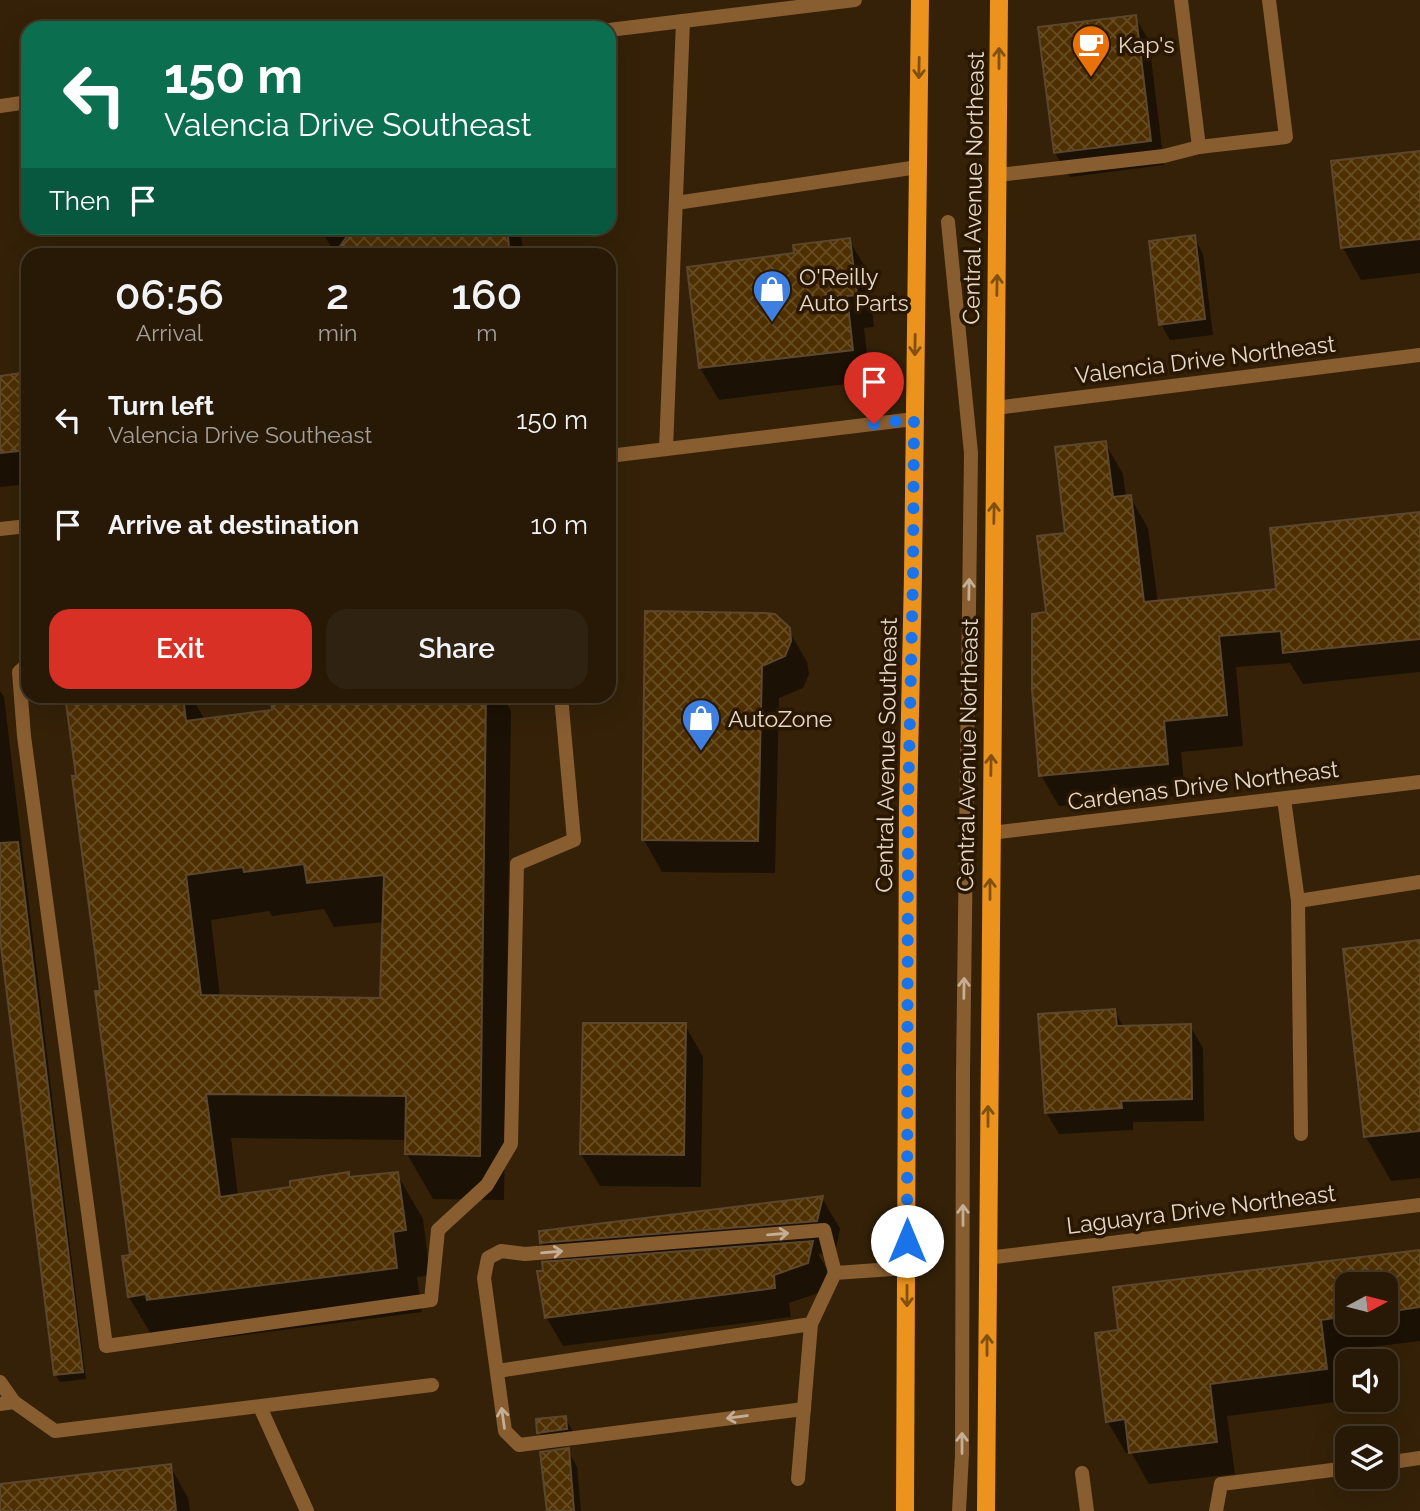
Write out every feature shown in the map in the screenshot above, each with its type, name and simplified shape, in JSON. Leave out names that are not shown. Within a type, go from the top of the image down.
[{"type":"main road","name":"Central Avenue Southeast","points":[[905,1511],[908,807],[920,0]]},
{"type":"main road","name":"Central Avenue Northeast","points":[[986,1511],[999,0]]},
{"type":"street","points":[[616,29],[855,0]]},
{"type":"street","points":[[1181,0],[1199,147]]},
{"type":"street","points":[[998,175],[1164,156],[1199,147],[1286,137],[1269,0]]},
{"type":"street","points":[[666,449],[683,21]]},
{"type":"street","points":[[0,106],[21,103]]},
{"type":"street","points":[[676,204],[918,167]]},
{"type":"street","name":"Central Avenue Northeast","points":[[948,222],[971,453],[963,1073],[962,1454],[959,1511]]},
{"type":"street","name":"Valencia Drive Northeast","points":[[995,408],[1420,355]]},
{"type":"street","points":[[616,455],[914,419]]},
{"type":"street","points":[[0,529],[21,527]]},
{"type":"street","points":[[21,670],[21,698]]},
{"type":"street","points":[[21,703],[106,1346],[431,1300],[438,1230],[487,1185],[511,1144],[517,864],[574,840],[562,703]]},
{"type":"street","name":"Cardenas Drive Northeast","points":[[991,833],[1420,782]]},
{"type":"street","points":[[1284,799],[1298,901],[1301,1134]]},
{"type":"street","points":[[1298,901],[1420,882]]},
{"type":"street","name":"Laguayra Drive Northeast","points":[[987,1258],[1420,1205]]},
{"type":"street","points":[[798,1479],[804,1409],[811,1324],[835,1273],[824,1230],[525,1254],[501,1251],[488,1258],[484,1278],[505,1431],[519,1445],[804,1409]]},
{"type":"street","points":[[835,1273],[907,1268]]},
{"type":"street","points":[[496,1371],[811,1324]]},
{"type":"street","points":[[0,1382],[7,1403],[55,1432],[432,1385]]},
{"type":"street","points":[[260,1407],[307,1511]]},
{"type":"street","points":[[1398,1461],[1420,1458]]},
{"type":"street","points":[[1216,1511],[1221,1484],[1335,1470]]},
{"type":"street","points":[[1082,1473],[1087,1511]]},
{"type":"building","points":[[1136,15],[1151,141],[1054,153],[1038,27]]},
{"type":"building","points":[[1420,151],[1420,239],[1341,248],[1331,161]]},
{"type":"building","points":[[348,235],[508,235],[509,248],[339,248]]},
{"type":"building","points":[[1195,235],[1205,319],[1159,325],[1149,241]]},
{"type":"building","name":"O'Reilly Auto Parts","points":[[850,238],[857,295],[847,296],[853,350],[699,368],[687,267],[794,253],[793,245]]},
{"type":"building","points":[[21,373],[21,451],[0,453],[0,376]]},
{"type":"building","points":[[1106,441],[1113,497],[1131,495],[1144,602],[1276,589],[1270,528],[1420,512],[1420,639],[1283,653],[1281,631],[1219,636],[1227,715],[1164,721],[1168,764],[1039,776],[1032,689],[1032,614],[1046,612],[1037,536],[1065,533],[1055,447]]},
{"type":"building","name":"AutoZone","points":[[645,611],[775,614],[790,628],[791,641],[785,656],[762,666],[758,841],[642,840]]},
{"type":"building","points":[[66,703],[184,703],[186,721],[272,710],[272,703],[486,703],[480,1156],[405,1154],[406,1096],[206,1094],[220,1197],[290,1187],[290,1181],[349,1172],[349,1177],[398,1172],[406,1230],[393,1232],[397,1268],[147,1300],[146,1294],[128,1297],[122,1256],[130,1255],[95,991],[100,991],[72,776],[76,776]],"holes":[[[304,864],[307,883],[384,875],[380,998],[201,995],[186,875],[243,867],[244,872]]]},
{"type":"building","points":[[18,842],[83,1372],[54,1375],[0,938],[0,843]]},
{"type":"building","points":[[1420,940],[1420,1131],[1364,1137],[1343,949]]},
{"type":"building","points":[[1115,1009],[1117,1026],[1191,1024],[1192,1099],[1121,1101],[1122,1108],[1045,1113],[1038,1014]]},
{"type":"building","points":[[583,1023],[686,1023],[684,1155],[580,1154]]},
{"type":"building","points":[[823,1196],[817,1221],[540,1243],[539,1231]]},
{"type":"building","points":[[813,1241],[808,1263],[774,1275],[775,1288],[545,1318],[537,1271],[543,1271],[542,1262]]},
{"type":"building","points":[[1420,1250],[1420,1307],[1398,1310],[1398,1272],[1335,1272],[1335,1318],[1321,1320],[1327,1369],[1210,1384],[1217,1442],[1129,1453],[1125,1419],[1106,1422],[1095,1333],[1118,1330],[1113,1287]]},
{"type":"building","points":[[566,1416],[567,1429],[537,1433],[536,1419]]},
{"type":"building","points":[[569,1448],[574,1511],[547,1511],[540,1452]]},
{"type":"building","points":[[171,1464],[176,1511],[0,1511],[0,1484]]},
{"type":"place","name":"Kap's","points":[[1091,78]]},
{"type":"place","name":"O'Reilly Auto Parts","points":[[772,323]]},
{"type":"place","name":"AutoZone","points":[[701,752]]},
{"type":"route","points":[[874,424],[914,419],[908,807],[907,1241]]}]
